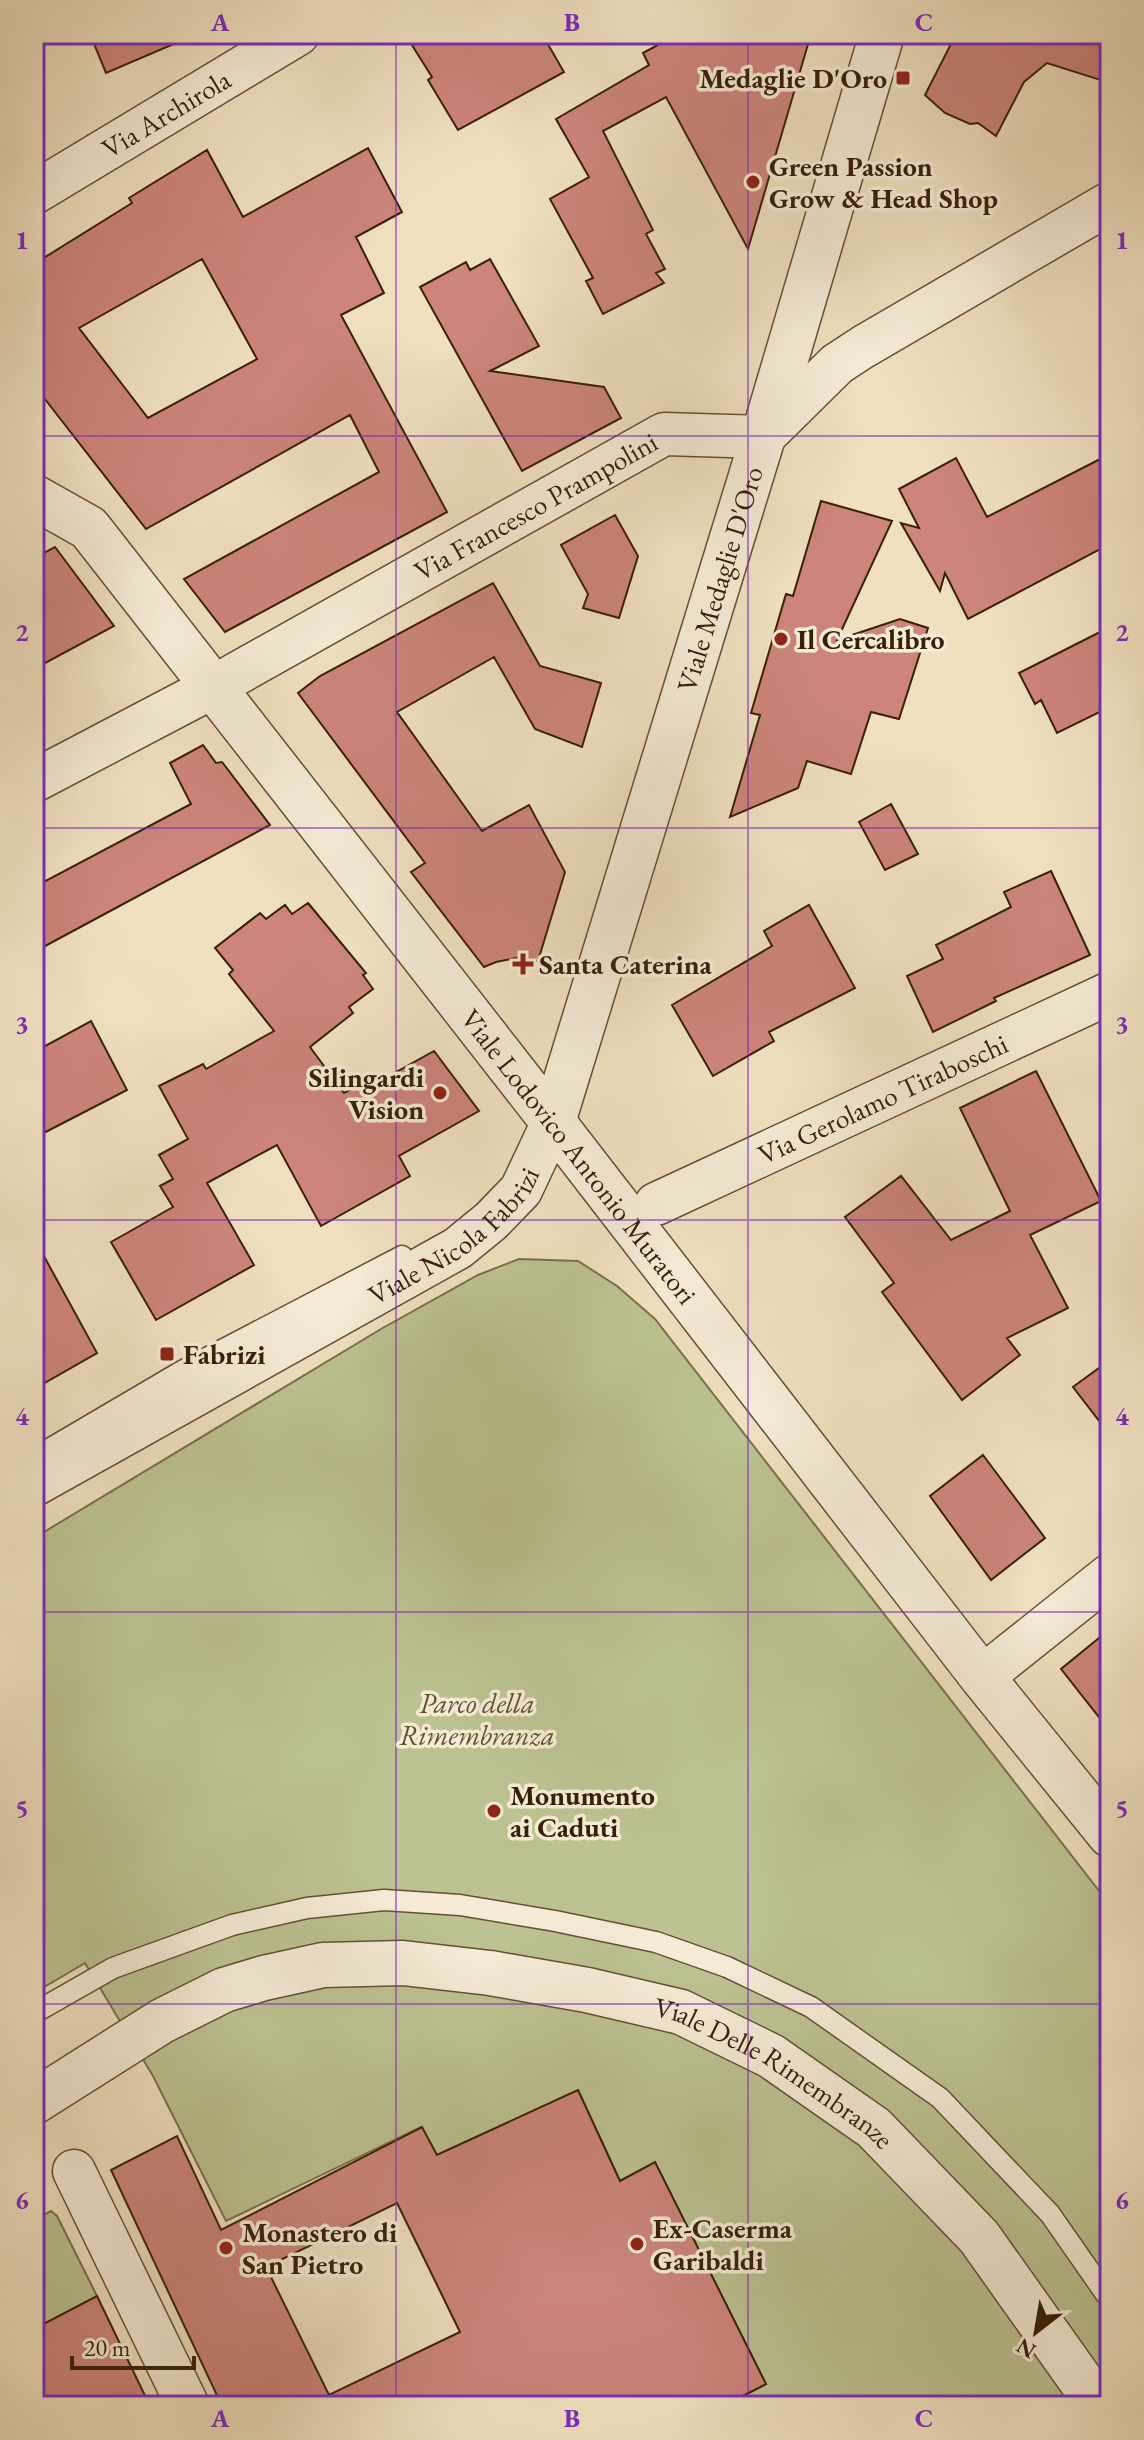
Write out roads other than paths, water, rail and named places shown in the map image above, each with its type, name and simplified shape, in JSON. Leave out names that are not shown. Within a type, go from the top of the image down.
[{"type":"street","name":"Via Archirola","points":[[34,193],[298,34]]},
{"type":"street","name":"Viale Medaglie D'Oro","points":[[553,1122],[763,437],[882,34]]},
{"type":"street","points":[[763,437],[837,364],[1110,203]]},
{"type":"street","name":"Via Francesco Prampolini","points":[[34,781],[213,687],[664,434],[763,437]]},
{"type":"street","name":"Viale Lodovico Antonio Muratori","points":[[34,497],[89,528],[982,1677],[1110,1835]]},
{"type":"street","name":"Via Gerolamo Tiraboschi","points":[[656,1204],[1110,993]]},
{"type":"street","name":"Viale Nicola Fabrizi","points":[[34,1485],[458,1248],[491,1221],[521,1190],[553,1122]]},
{"type":"street","points":[[982,1677],[1110,1575]]},
{"type":"street","name":"Viale Delle Rimembranze","points":[[34,2102],[162,2021],[224,1990],[323,1965],[403,1963],[490,1973],[587,1990],[681,2012],[771,2056],[874,2128],[979,2237],[1099,2406]]},
{"type":"street","points":[[74,2171],[188,2406]]},
{"type":"lane","name":"Viale Nicola Fabrizi","points":[[485,1199],[531,1152],[553,1122]]},
{"type":"lane","name":"Viale Nicola Fabrizi","points":[[34,1458],[182,1371],[421,1245]]},
{"type":"lane","points":[[34,2013],[113,1968],[232,1925],[307,1908],[384,1900],[460,1905],[656,1942],[727,1967],[811,2007],[940,2098],[1050,2214],[1110,2300]]},
{"type":"place","name":"Medaglie D'Oro","points":[[903,78]]},
{"type":"place","name":"Green Passion Grow & Head Shop","points":[[753,182]]},
{"type":"place","name":"Il Cercalibro","points":[[781,639]]},
{"type":"place","name":"Santa Caterina","points":[[523,964]]},
{"type":"place","name":"Silingardi Vision","points":[[440,1093]]},
{"type":"place","name":"Fabrizi","points":[[167,1354]]},
{"type":"place","name":"Monumento ai Caduti","points":[[494,1811]]},
{"type":"place","name":"Ex-Caserma Garibaldi","points":[[637,2244]]},
{"type":"place","name":"Monastero di San Pietro","points":[[226,2248]]},
{"type":"park label","name":"Parco della Rimembranza","points":[[477,1719]]}]
